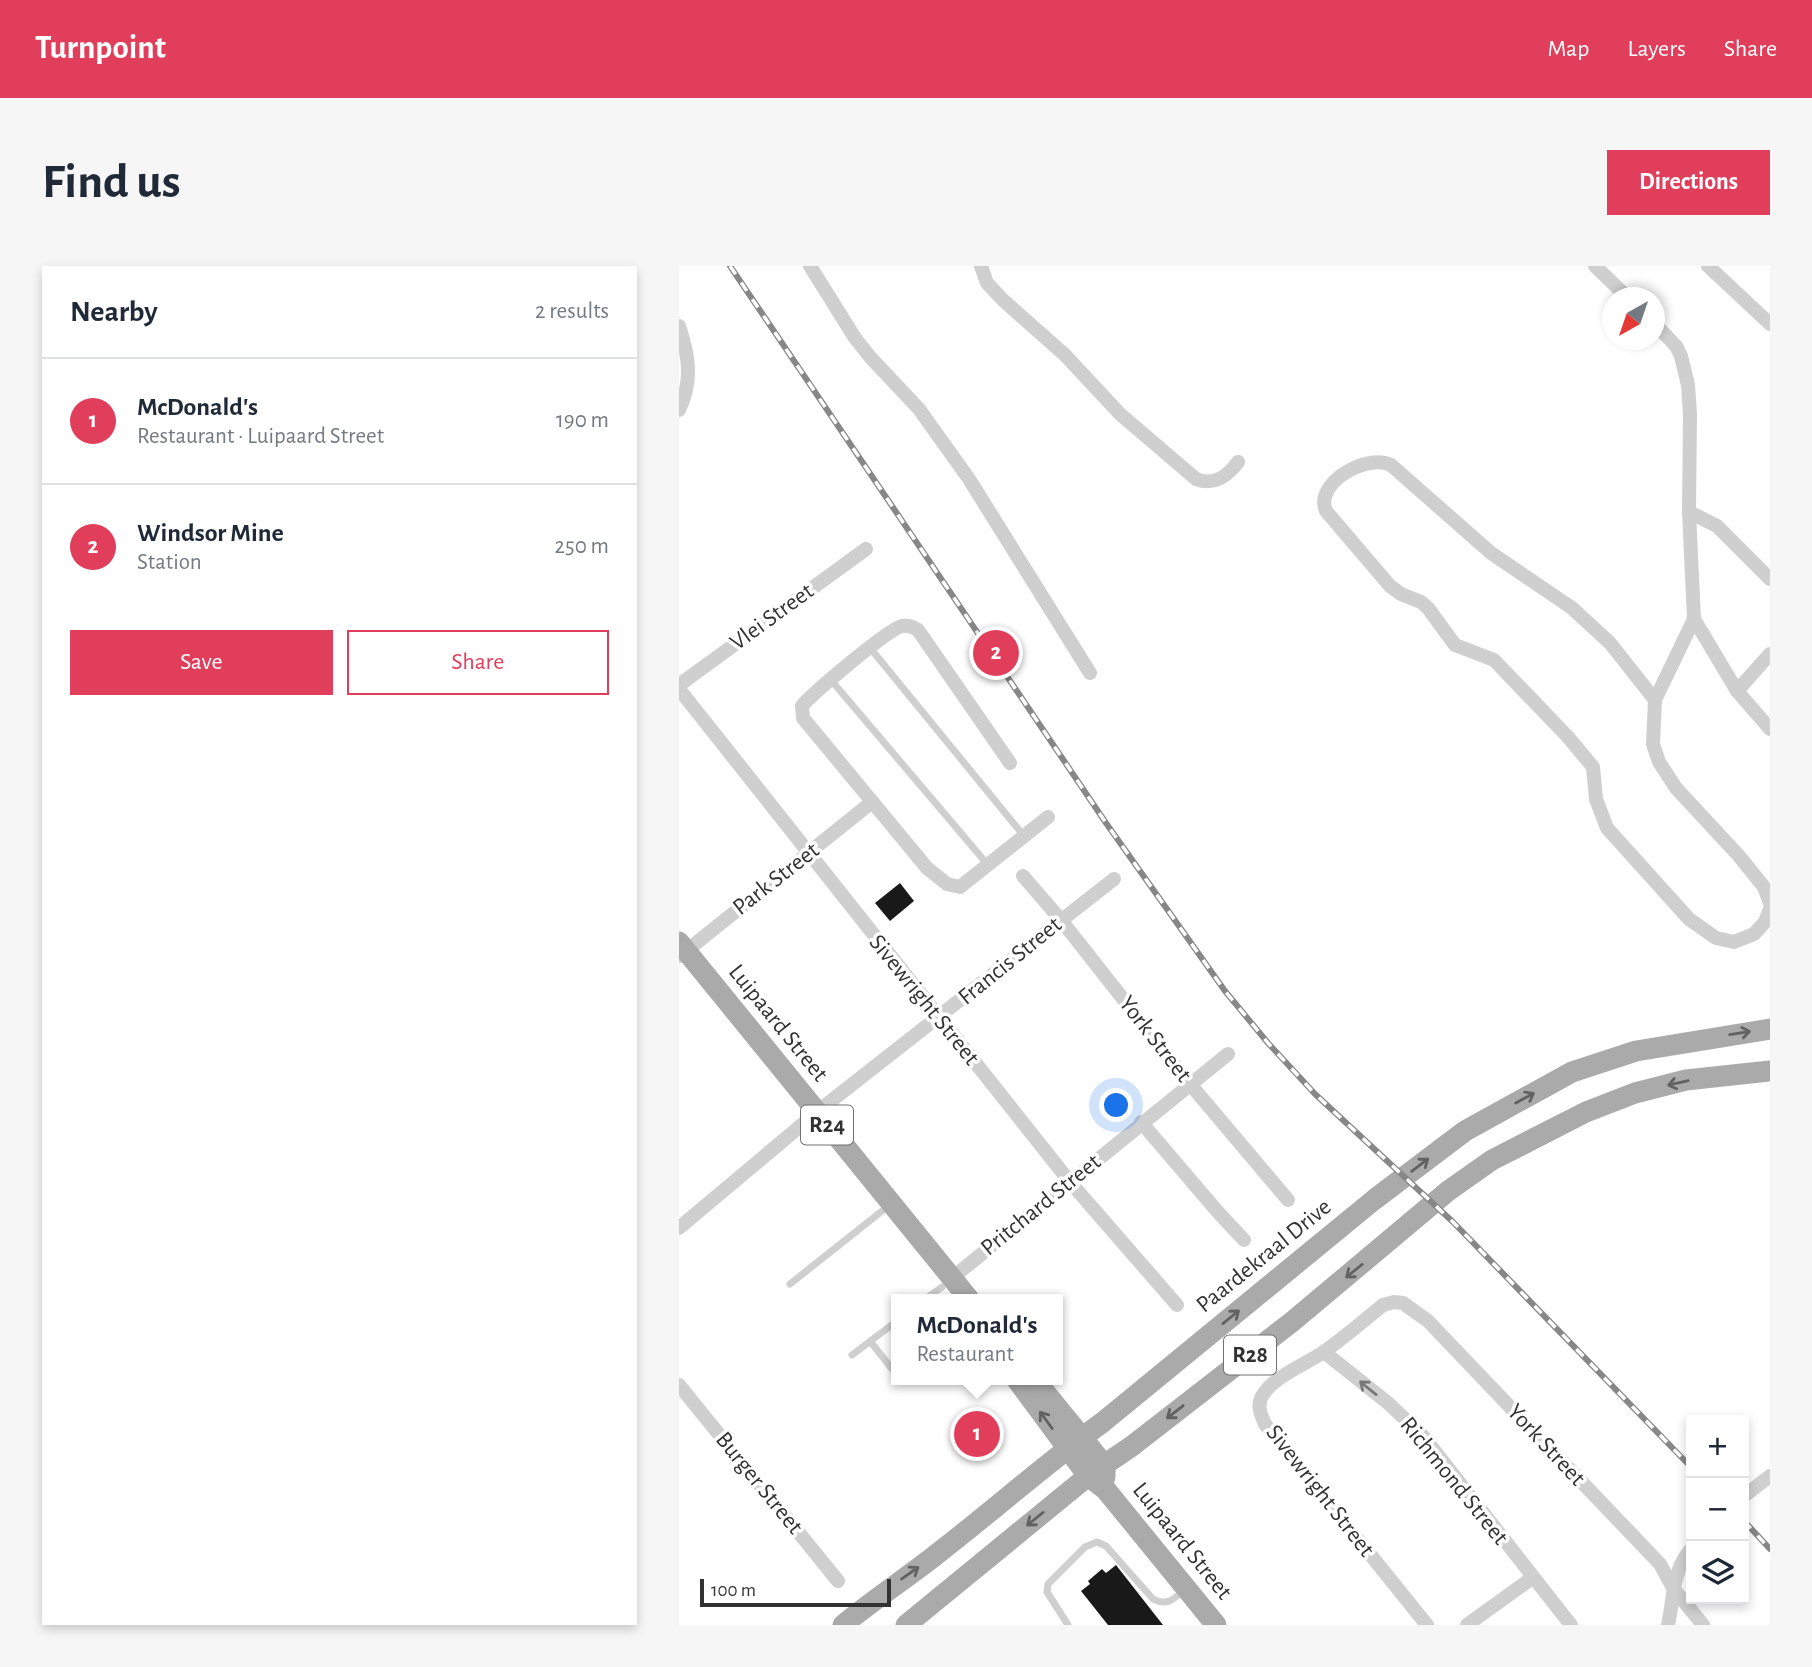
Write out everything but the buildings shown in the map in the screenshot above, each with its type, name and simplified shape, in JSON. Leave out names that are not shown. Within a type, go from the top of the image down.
[{"type":"main road","name":"Luipaard Street","points":[[681,952],[813,1116],[943,1291]]},
{"type":"main road","name":"Paardekraal Drive","points":[[843,1625],[883,1592],[940,1552],[1375,1199],[1465,1131],[1572,1072],[1636,1051],[1770,1030]]},
{"type":"main road","name":"R28","points":[[906,1625],[1096,1471],[1293,1321],[1448,1191],[1492,1160],[1586,1112],[1635,1093],[1686,1080],[1770,1071]]},
{"type":"main road","name":"Luipaard Street","points":[[813,1116],[943,1291]]},
{"type":"main road","name":"Luipaard Street","points":[[1022,1385],[1075,1443]]},
{"type":"main road","name":"Luipaard Street","points":[[1038,1385],[1106,1490],[1216,1625]]},
{"type":"street","points":[[810,266],[855,338],[919,409],[969,479],[1090,673]]},
{"type":"street","points":[[981,266],[987,283],[1003,300],[1065,355],[1120,414],[1196,479],[1206,483],[1217,480],[1228,474],[1238,462]]},
{"type":"street","points":[[1595,266],[1617,287]]},
{"type":"street","points":[[1708,266],[1770,324]]},
{"type":"street","points":[[679,326],[689,360],[688,383],[682,404]]},
{"type":"street","points":[[1665,334],[1676,346],[1687,375],[1694,619],[1737,691],[1770,729]]},
{"type":"street","points":[[1655,699],[1610,643],[1572,608],[1491,553],[1391,465],[1381,461],[1357,467],[1330,486],[1324,500],[1326,511],[1391,586],[1428,608],[1455,645],[1494,660],[1593,767],[1597,799],[1607,828],[1689,919],[1716,938],[1734,942],[1754,934],[1765,922],[1770,909]]},
{"type":"street","points":[[1689,512],[1717,526],[1770,579]]},
{"type":"street","name":"Vlei Street","points":[[679,687],[866,550]]},
{"type":"street","points":[[1694,619],[1655,699],[1653,744],[1658,762],[1676,788],[1764,887],[1770,903]]},
{"type":"street","points":[[1010,762],[918,630],[910,626],[901,626],[802,706],[803,718],[927,868],[947,884],[960,887],[1048,817]]},
{"type":"street","points":[[1737,691],[1770,654]]},
{"type":"street","name":"Sivewright Street","points":[[679,687],[808,854],[1070,1182],[1177,1305]]},
{"type":"street","name":"Park Street","points":[[681,952],[872,802]]},
{"type":"street","name":"York Street","points":[[1023,876],[1287,1200]]},
{"type":"street","name":"Francis Street","points":[[679,1228],[813,1116],[1114,879]]},
{"type":"street","name":"Pritchard Street","points":[[943,1291],[1142,1122],[1228,1054]]},
{"type":"street","points":[[1142,1122],[1217,1212],[1244,1240]]},
{"type":"street","name":"Sivewright Street","points":[[1412,1307],[1394,1302],[1383,1306],[1324,1352],[1278,1381],[1265,1392],[1259,1402],[1265,1424],[1427,1625]]},
{"type":"street","name":"York Street","points":[[1412,1307],[1660,1564],[1673,1588]]},
{"type":"street","name":"Richmond Street","points":[[1324,1352],[1388,1403],[1423,1436],[1571,1625]]},
{"type":"street","name":"Burger Street","points":[[679,1385],[838,1581]]},
{"type":"street","points":[[1749,1492],[1770,1476]]},
{"type":"street","points":[[1668,1625],[1673,1588],[1678,1570],[1686,1557]]},
{"type":"street","points":[[1467,1625],[1532,1578]]},
{"type":"street","points":[[1673,1588],[1703,1625]]},
{"type":"lane","points":[[871,649],[1024,836]]},
{"type":"lane","points":[[831,680],[988,865]]},
{"type":"lane","points":[[790,1284],[882,1211]]},
{"type":"lane","points":[[852,1355],[891,1325]]},
{"type":"lane","points":[[870,1341],[891,1368]]},
{"type":"lane","points":[[1068,1625],[1047,1592],[1048,1584],[1085,1547],[1097,1542],[1106,1546],[1153,1599],[1160,1603],[1168,1602],[1186,1588]]},
{"type":"railway","points":[[730,266],[1106,823],[1225,991],[1315,1094],[1453,1222],[1686,1462]]},
{"type":"railway","points":[[1749,1526],[1770,1549]]},
{"type":"place","name":"Windsor Mine","points":[[996,653]]},
{"type":"place","name":"McDonald's","points":[[977,1434]]}]
